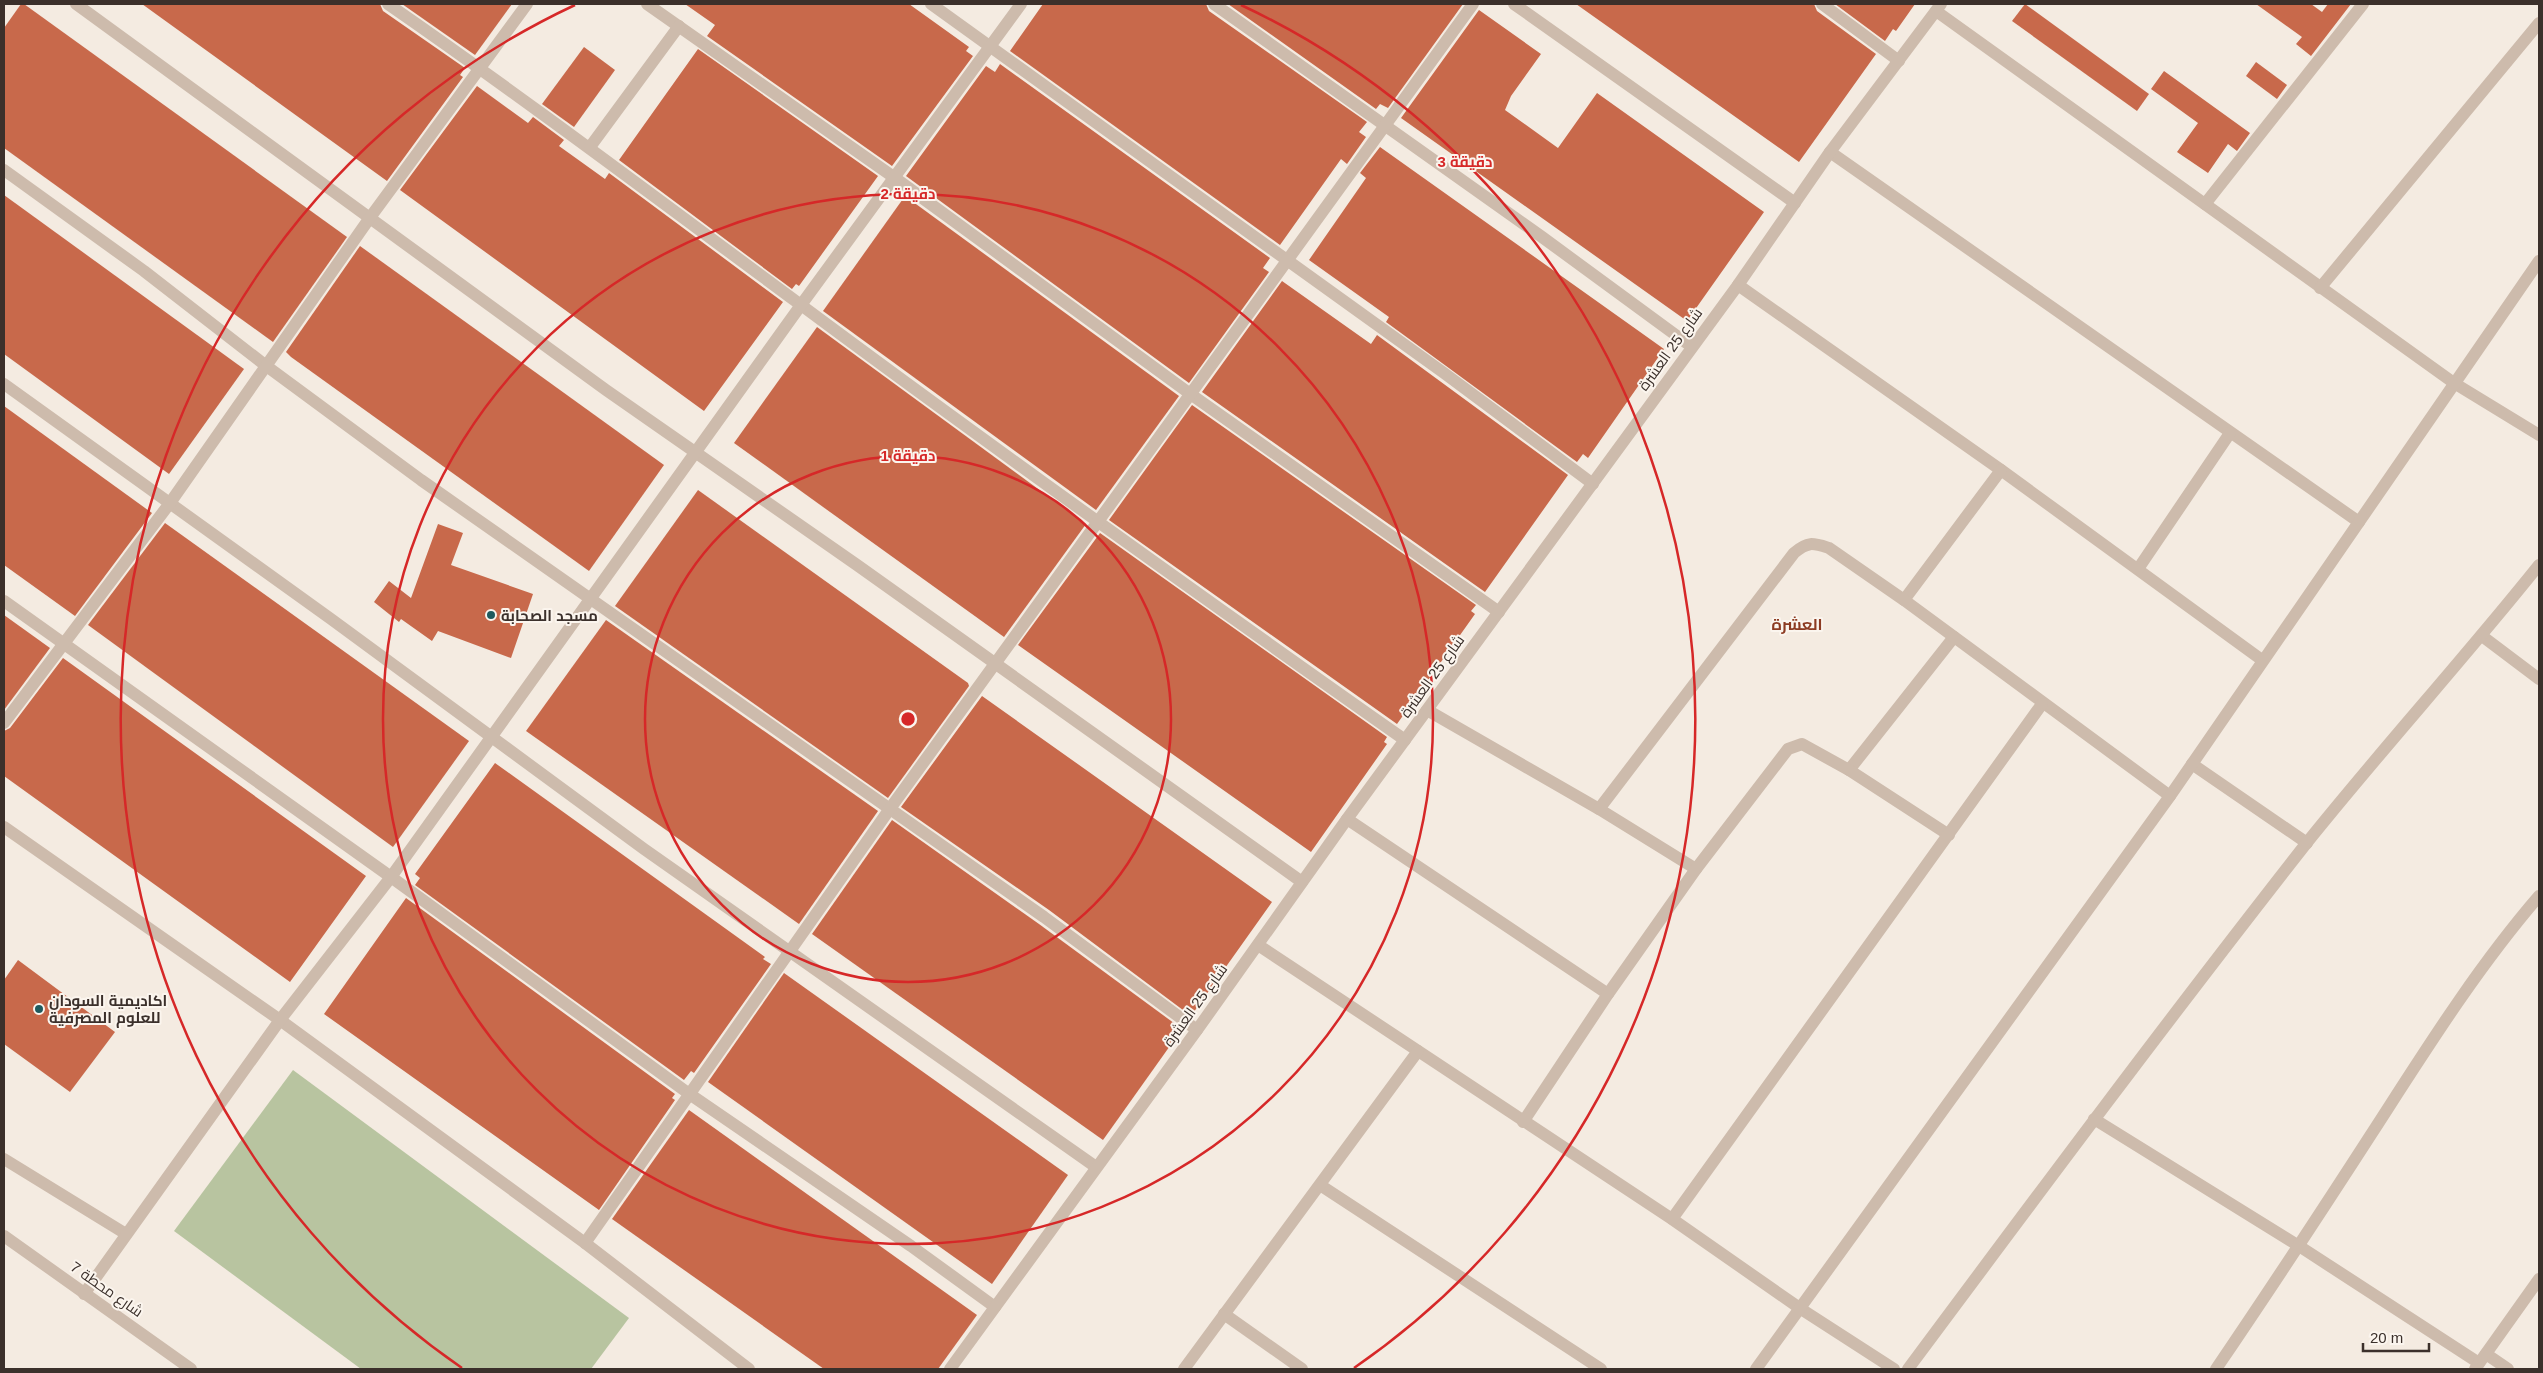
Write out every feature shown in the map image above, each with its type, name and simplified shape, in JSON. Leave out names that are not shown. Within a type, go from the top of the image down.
[{"type":"street","points":[[76,4],[368,219],[1302,882]]},
{"type":"street","points":[[388,4],[480,67],[590,147],[801,305],[1098,522],[1405,740]]},
{"type":"street","points":[[4,723],[170,503],[368,219],[527,4]]},
{"type":"street","points":[[647,4],[895,178],[1189,393],[1499,612]]},
{"type":"street","points":[[931,4],[1593,484]]},
{"type":"street","points":[[84,1294],[280,1020],[391,877],[801,305],[1021,4]]},
{"type":"street","points":[[1214,4],[1692,346]]},
{"type":"street","points":[[585,1243],[688,1093],[889,810],[1189,393],[1473,4]]},
{"type":"street","points":[[1514,4],[1795,203]]},
{"type":"street","points":[[1822,4],[1899,61]]},
{"type":"street","points":[[2205,204],[2363,4]]},
{"type":"street","points":[[1938,8],[2320,288],[2454,383],[2539,435]]},
{"type":"street","name":"شارع 25 العشرة","points":[[950,1369],[1197,1030],[1347,818],[1738,285],[1830,152],[1938,8]]},
{"type":"street","points":[[2320,288],[2539,23]]},
{"type":"street","points":[[590,147],[679,26]]},
{"type":"street","points":[[1830,152],[2359,522]]},
{"type":"street","points":[[4,170],[144,271],[265,365],[421,480],[1044,917],[1197,1030]]},
{"type":"street","points":[[1756,1369],[2170,796],[2539,260]]},
{"type":"street","points":[[1738,285],[2001,470],[2262,660]]},
{"type":"street","points":[[4,384],[788,952],[1096,1167]]},
{"type":"street","points":[[2138,569],[2230,433]]},
{"type":"street","points":[[1904,600],[2001,470]]},
{"type":"street","points":[[1599,809],[1794,553],[1804,544],[1816,544],[1829,548],[1904,600],[2042,704],[2170,796]]},
{"type":"street","points":[[1908,1369],[2094,1119],[2307,843],[2482,636],[2539,565]]},
{"type":"street","points":[[4,601],[391,877],[688,1093],[911,1246],[995,1307]]},
{"type":"street","points":[[2482,636],[2539,679]]},
{"type":"street","points":[[1849,770],[1954,637]]},
{"type":"street","points":[[1672,1219],[2042,704]]},
{"type":"street","points":[[1428,710],[1599,809],[1696,869]]},
{"type":"street","points":[[1524,1122],[1608,994],[1696,869],[1788,749],[1794,745],[1802,744],[1849,770],[1948,835]]},
{"type":"street","points":[[2192,764],[2307,843]]},
{"type":"street","points":[[1347,818],[1608,994]]},
{"type":"street","points":[[4,827],[280,1020],[585,1243],[749,1369]]},
{"type":"street","points":[[2216,1369],[2299,1246],[2455,1004],[2505,936],[2539,896]]},
{"type":"street","points":[[1258,945],[1672,1219],[1800,1310],[1894,1369]]},
{"type":"street","points":[[1184,1369],[1418,1051]]},
{"type":"street","points":[[2094,1119],[2299,1246],[2480,1362],[2508,1369]]},
{"type":"street","points":[[4,1159],[126,1234]]},
{"type":"street","points":[[1320,1185],[1601,1369]]},
{"type":"street","name":"شارع محطة 7","points":[[4,1236],[191,1369]]},
{"type":"street","points":[[2480,1362],[2539,1279]]},
{"type":"street","points":[[1224,1314],[1302,1369]]},
{"type":"green space","points":[[293,1070],[629,1318],[591,1369],[361,1369],[174,1231]]},
{"type":"building","points":[[21,4],[24,4],[347,237],[273,342],[4,148],[4,28]]},
{"type":"building","points":[[142,4],[380,4],[383,11],[465,68],[460,75],[463,77],[387,181]]},
{"type":"building","points":[[402,4],[512,4],[475,55]]},
{"type":"building","points":[[685,4],[909,4],[969,47],[966,51],[973,56],[892,166],[707,36],[715,25]]},
{"type":"building","points":[[1043,4],[1206,4],[1209,11],[1367,122],[1359,132],[1366,137],[1347,164],[1341,159],[1280,245],[1010,51]]},
{"type":"building","points":[[1228,4],[1463,4],[1388,108],[1380,104],[1376,109]]},
{"type":"building","points":[[1576,4],[1814,4],[1817,11],[1876,54],[1799,162]]},
{"type":"building","points":[[1835,4],[1915,4],[1896,31],[1893,29],[1885,41]]},
{"type":"building","points":[[2025,4],[2149,94],[2137,111],[2012,21]]},
{"type":"building","points":[[2256,4],[2311,4],[2322,12],[2328,4],[2351,4],[2311,56],[2296,44],[2302,37]]},
{"type":"building","points":[[1479,10],[1541,54],[1511,96],[1505,110],[1558,148],[1597,93],[1764,212],[1687,321],[1401,118]]},
{"type":"building","points":[[584,47],[615,70],[574,127],[542,104]]},
{"type":"building","points":[[698,49],[878,176],[799,286],[796,284],[792,289],[619,160]]},
{"type":"building","points":[[2256,62],[2287,85],[2277,99],[2246,76]]},
{"type":"building","points":[[1000,64],[1270,258],[1263,268],[1269,272],[1189,383],[906,176],[986,66],[995,72]]},
{"type":"building","points":[[2164,71],[2250,133],[2237,151],[2228,144],[2208,173],[2177,152],[2198,123],[2151,89]]},
{"type":"building","points":[[477,86],[528,123],[533,117],[564,140],[559,146],[605,179],[609,173],[783,302],[704,411],[400,190]]},
{"type":"building","points":[[1380,147],[1664,349],[1588,458],[1583,454],[1577,462],[1386,322],[1389,317],[1309,260],[1366,178],[1360,173]]},
{"type":"building","points":[[4,195],[244,369],[169,474],[4,354]]},
{"type":"building","points":[[905,196],[1179,396],[1096,510],[823,311]]},
{"type":"building","points":[[360,246],[664,465],[589,571],[286,352]]},
{"type":"building","points":[[1282,281],[1371,344],[1377,335],[1568,475],[1485,592],[1202,392]]},
{"type":"building","points":[[817,327],[1086,524],[1004,637],[734,443]]},
{"type":"building","points":[[1192,405],[1476,605],[1471,611],[1475,614],[1397,724],[1109,520]]},
{"type":"building","points":[[4,406],[152,513],[75,616],[4,565]]},
{"type":"building","points":[[698,490],[968,683],[969,686],[888,798],[615,606]]},
{"type":"building","points":[[165,523],[469,741],[393,847],[88,625]]},
{"type":"building","points":[[438,524],[463,533],[451,565],[533,594],[511,658],[438,631],[432,641],[401,619],[399,622],[374,602],[389,581],[411,598]]},
{"type":"building","points":[[1100,533],[1387,737],[1384,742],[1387,744],[1311,852],[1018,645]]},
{"type":"building","points":[[4,615],[50,648],[4,710]]},
{"type":"building","points":[[606,620],[878,811],[799,924],[526,731]]},
{"type":"building","points":[[63,658],[366,876],[290,982],[4,776],[4,731],[10,728]]},
{"type":"building","points":[[982,696],[1272,902],[1191,1016],[1049,910],[901,807]]},
{"type":"building","points":[[495,763],[765,957],[763,959],[771,964],[694,1073],[691,1071],[684,1080],[415,885],[420,878],[415,874]]},
{"type":"building","points":[[892,820],[1039,924],[1182,1029],[1103,1140],[812,934]]},
{"type":"building","points":[[406,898],[675,1094],[672,1098],[675,1100],[599,1210],[324,1014]]},
{"type":"building","points":[[18,960],[115,1032],[70,1092],[4,1044],[4,980]]},
{"type":"building","points":[[784,973],[1068,1175],[992,1284],[708,1082]]},
{"type":"building","points":[[689,1110],[977,1315],[938,1369],[824,1369],[612,1219]]},
{"type":"place","name":"مسجد الصحابة","points":[[491,615]]},
{"type":"place","name":"اكاديمية السودان للعلوم المصرفية","points":[[39,1009]]},
{"type":"district","name":"العشرة","points":[[1797,624]]}]
